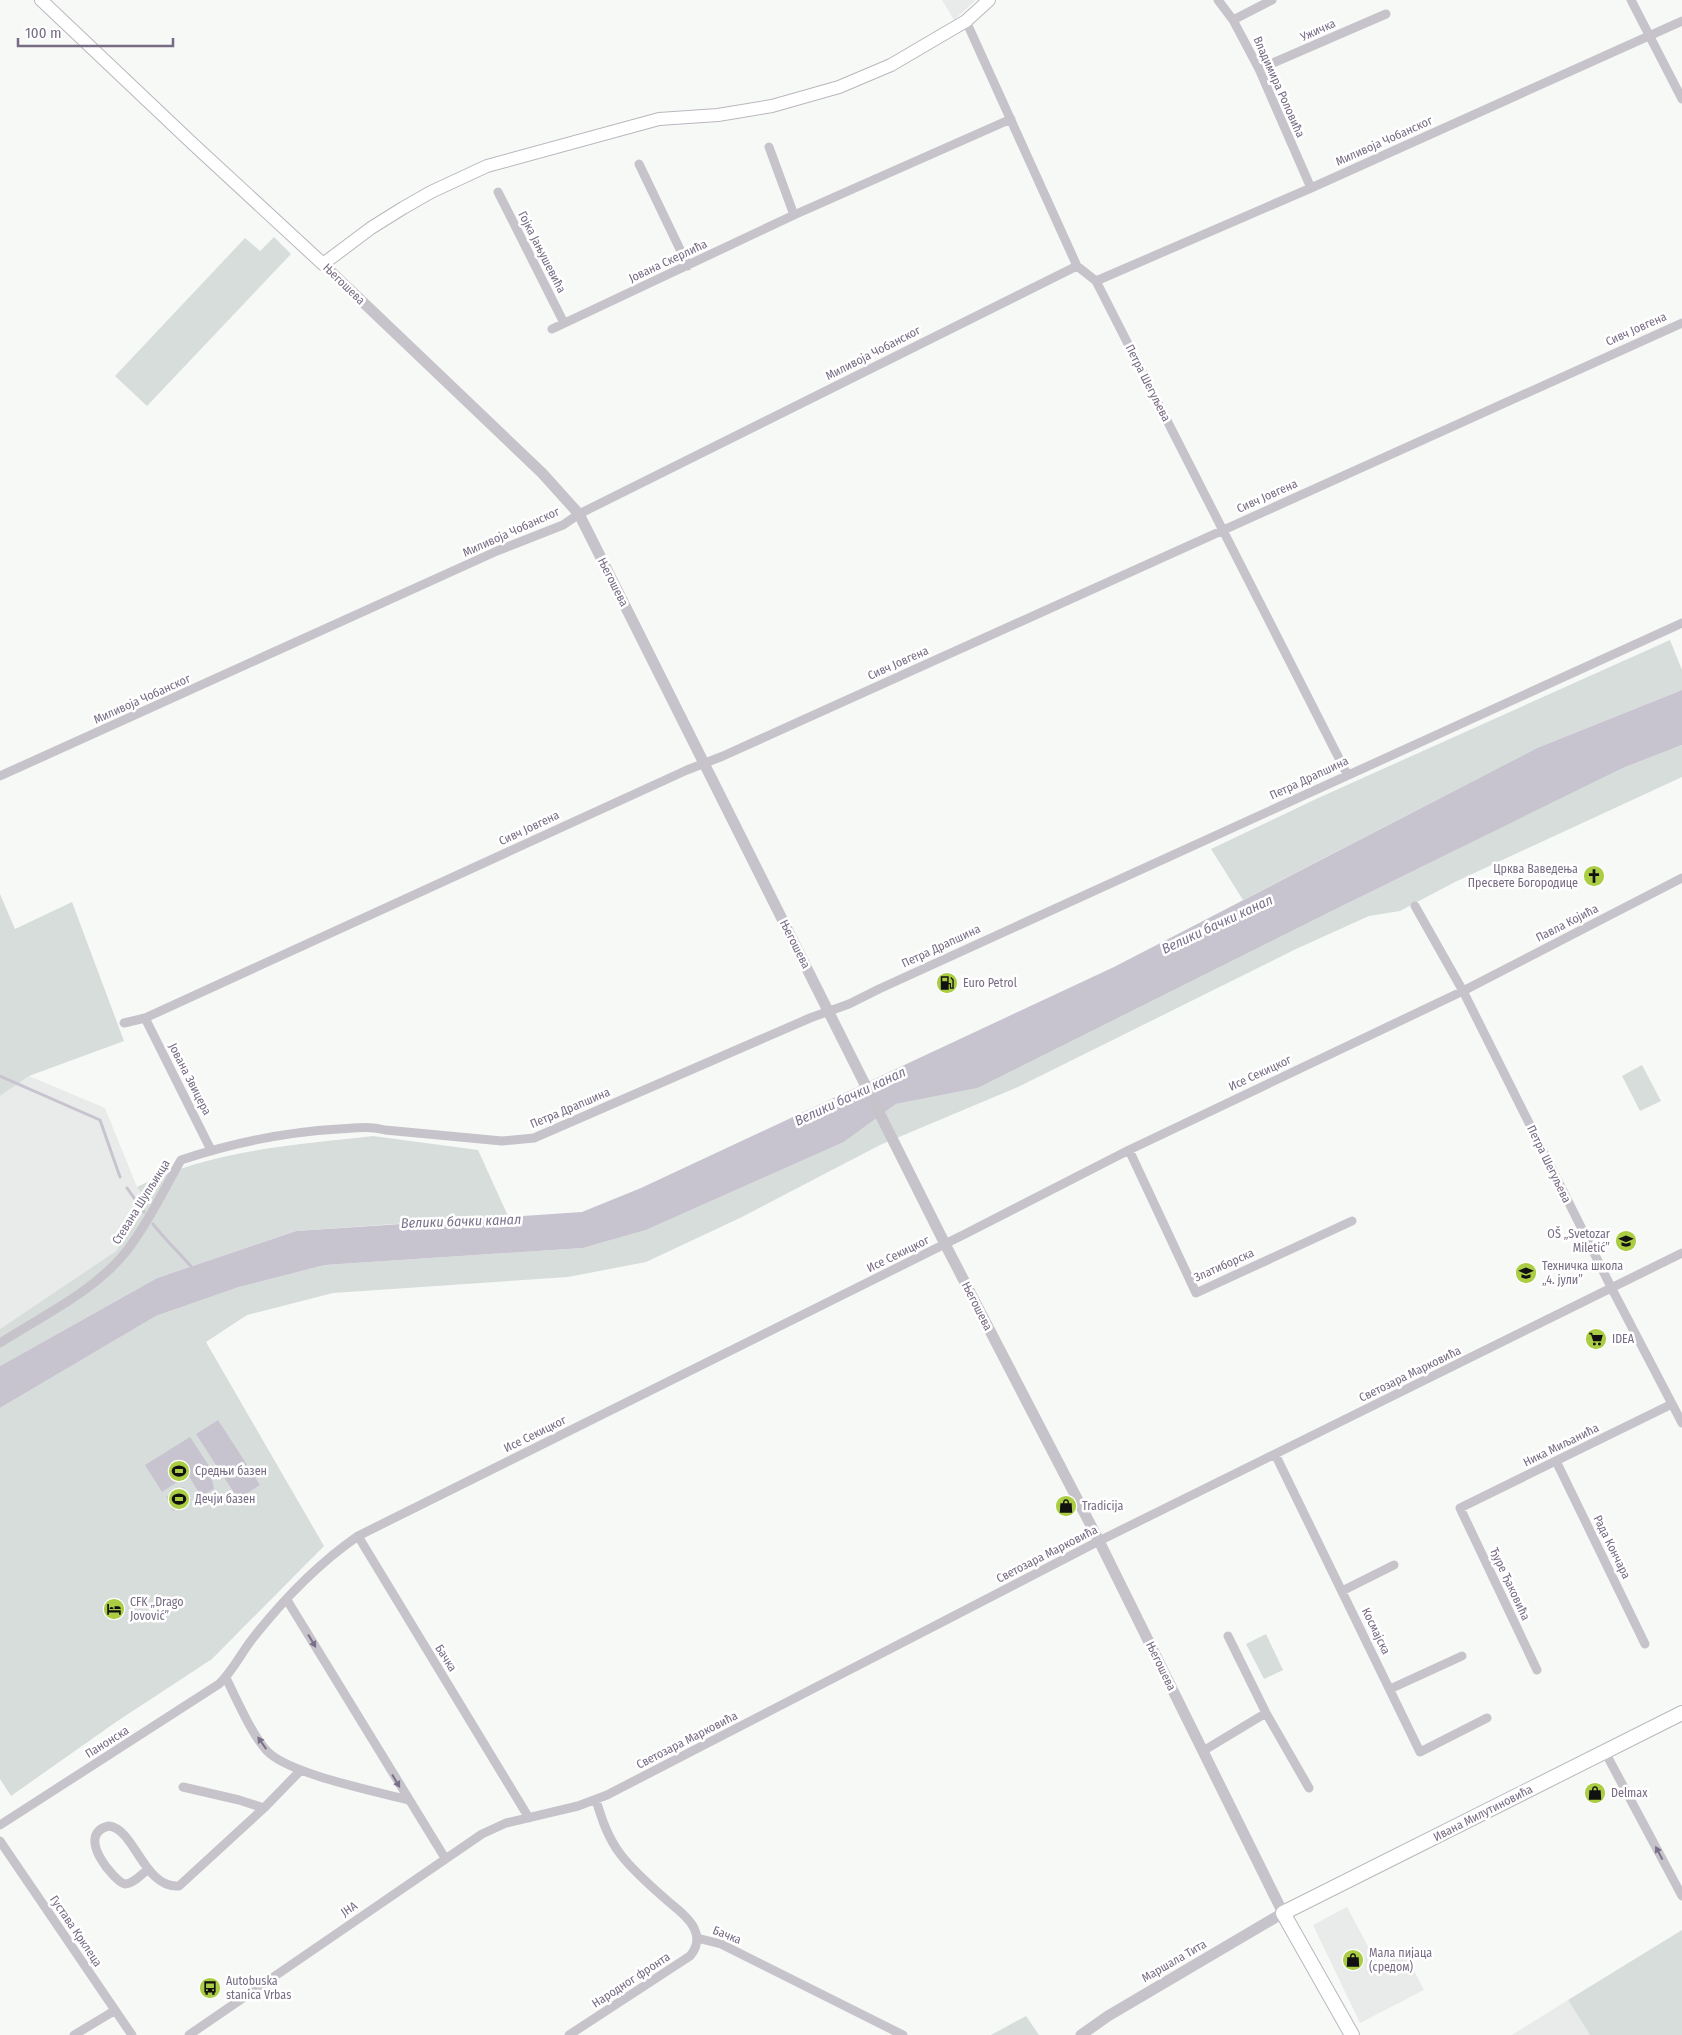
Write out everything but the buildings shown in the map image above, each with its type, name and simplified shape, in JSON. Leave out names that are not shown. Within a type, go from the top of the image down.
[{"type":"main road","name":"Његошева","points":[[41,0],[323,264]]},
{"type":"main road","points":[[323,264],[371,228],[403,208],[431,192],[487,166],[660,119],[718,115],[772,106],[839,87],[892,65],[966,21],[989,0]]},
{"type":"main road","name":"Ивана Милутиновића","points":[[1284,1914],[1682,1713]]},
{"type":"main road","name":"Његошева","points":[[1284,1914],[1352,2035]]},
{"type":"street","name":"Владимира Роловића","points":[[1218,0],[1233,20],[1259,69],[1310,188]]},
{"type":"street","points":[[1233,20],[1272,0]]},
{"type":"street","points":[[1631,0],[1682,99]]},
{"type":"street","name":"Ужичка","points":[[1259,69],[1386,14]]},
{"type":"street","name":"Петра Шегуљева","points":[[966,21],[1077,266],[1096,282],[1347,774]]},
{"type":"street","name":"Миливоја Чобанског","points":[[1096,282],[1682,21]]},
{"type":"street","name":"Јована Скерлића","points":[[552,329],[794,215],[1011,119]]},
{"type":"street","points":[[769,146],[794,215]]},
{"type":"street","points":[[638,164],[688,266]]},
{"type":"street","name":"Гојка Јањушевића","points":[[498,192],[564,323]]},
{"type":"street","name":"Његошева","points":[[323,264],[542,473],[579,514],[946,1244],[1099,1541],[1284,1914]]},
{"type":"street","name":"Миливоја Чобанског","points":[[0,776],[497,551],[563,525],[579,514],[1077,266]]},
{"type":"street","name":"Сивч Јовгена","points":[[124,1023],[145,1018],[704,763],[1682,322]]},
{"type":"street","name":"Петра Драпшина","points":[[181,1160],[212,1150],[316,1130],[371,1126],[385,1130],[502,1141],[534,1138],[810,1018],[829,1012],[1347,774],[1682,623]]},
{"type":"street","name":"Павла Којића","points":[[1463,991],[1682,878]]},
{"type":"street","name":"Петра Шегуљева","points":[[1415,906],[1463,991],[1612,1289],[1682,1423]]},
{"type":"street","name":"Исе Секицког","points":[[346,1544],[358,1536],[946,1244],[1129,1150],[1463,991]]},
{"type":"street","name":"Јована Звицера","points":[[145,1018],[212,1150]]},
{"type":"street","name":"Златиборска","points":[[1129,1150],[1196,1293],[1352,1221]]},
{"type":"street","name":"Стевана Шупљикца","points":[[0,1342],[78,1293],[112,1266],[137,1237],[181,1160]]},
{"type":"street","name":"Светозара Марковића","points":[[529,1818],[596,1800],[1099,1541],[1682,1253]]},
{"type":"street","name":"Ника Миљанића","points":[[1460,1508],[1672,1404]]},
{"type":"street","name":"Космајска","points":[[1276,1454],[1420,1752],[1487,1718]]},
{"type":"street","name":"Рада Кончара","points":[[1556,1461],[1645,1644]]},
{"type":"street","name":"Ђуре Ђаковића","points":[[1460,1508],[1537,1670]]},
{"type":"street","name":"Бачка","points":[[358,1536],[529,1818]]},
{"type":"street","name":"Панонска","points":[[0,1825],[219,1684],[226,1678],[253,1638],[287,1600],[326,1560],[346,1544]]},
{"type":"street","points":[[1342,1590],[1394,1564]]},
{"type":"street","points":[[287,1600],[445,1858]]},
{"type":"street","points":[[1228,1636],[1266,1713],[1309,1788]]},
{"type":"street","points":[[1390,1689],[1462,1656]]},
{"type":"street","points":[[226,1678],[261,1743],[274,1757],[301,1770],[408,1800]]},
{"type":"street","points":[[1203,1751],[1266,1713]]},
{"type":"street","points":[[1605,1752],[1682,1896]]},
{"type":"street","points":[[148,1869],[130,1883],[124,1884],[117,1880],[96,1849],[94,1838],[97,1832],[106,1826],[118,1829],[148,1869],[164,1883],[180,1886],[264,1808],[301,1770]]},
{"type":"street","points":[[183,1787],[264,1808]]},
{"type":"street","name":"Бачка","points":[[596,1800],[605,1827],[620,1854],[690,1922],[694,1927],[697,1938],[721,1944],[903,2035]]},
{"type":"street","name":"ЈНА","points":[[189,2035],[445,1858],[491,1829],[506,1823],[529,1818]]},
{"type":"street","name":"Густава Крклеца","points":[[0,1841],[132,2035]]},
{"type":"street","name":"Маршала Тита","points":[[1081,2035],[1108,2016],[1284,1914]]},
{"type":"street","name":"Народног фронта","points":[[569,2035],[690,1956],[696,1946],[697,1938]]},
{"type":"street","points":[[74,2035],[114,2011]]},
{"type":"shaded area","points":[[942,0],[976,0],[954,20]]},
{"type":"shaded area","points":[[274,237],[291,254],[147,406],[115,376],[245,238],[260,251]]},
{"type":"shaded area","points":[[1670,640],[1682,670],[1682,690],[1537,748],[1243,900],[1211,849],[1316,799]]},
{"type":"shaded area","points":[[1682,745],[1682,777],[1457,881],[1400,911],[1369,916],[1296,949],[1018,1087],[880,1145],[742,1217],[646,1262],[568,1277],[333,1293],[247,1315],[206,1342],[324,1546],[212,1659],[116,1722],[11,1796],[0,1779],[0,1408],[156,1316],[239,1287],[325,1265],[583,1248],[646,1230],[844,1142],[896,1104],[978,1088],[1623,768]]},
{"type":"shaded area","points":[[0,894],[15,929],[72,902],[124,1041],[29,1076],[0,1096]]},
{"type":"shaded area","points":[[1642,1065],[1661,1101],[1640,1111],[1622,1076]]},
{"type":"shaded area","points":[[29,1076],[105,1108],[137,1187],[147,1200],[116,1251],[0,1329],[0,1096]]},
{"type":"shaded area","points":[[373,1136],[478,1150],[508,1216],[296,1231],[157,1278],[0,1366],[0,1329],[116,1251],[147,1200],[137,1187],[193,1165],[222,1157],[283,1146]]},
{"type":"shaded area","points":[[1266,1634],[1283,1670],[1264,1679],[1246,1644]]},
{"type":"shaded area","name":"Мала пијаца (средом)","points":[[1347,1907],[1379,1967],[1405,1953],[1424,1990],[1360,2023],[1313,1925]]},
{"type":"shaded area","points":[[1682,1930],[1682,2035],[1590,2035],[1568,2000]]},
{"type":"shaded area","points":[[1568,2000],[1590,2035],[1512,2035]]},
{"type":"shaded area","points":[[1026,2016],[1039,2035],[991,2035]]},
{"type":"water","name":"Велики бачки канал","points":[[1682,690],[1682,745],[1623,768],[978,1088],[896,1104],[844,1142],[646,1230],[583,1248],[325,1265],[239,1287],[156,1316],[0,1408],[0,1366],[157,1278],[296,1231],[582,1212],[641,1188],[1114,967],[1537,748]]},
{"type":"water","points":[[218,1420],[260,1485],[238,1499],[196,1434]]},
{"type":"water","name":"Средњи базен","points":[[190,1437],[209,1466],[214,1489],[201,1496],[188,1475],[162,1492],[145,1465]]},
{"type":"water","name":"Дечји базен","points":[[184,1487],[191,1500],[173,1511],[166,1497]]},
{"type":"waterway","points":[[0,1076],[100,1120],[120,1177]]},
{"type":"waterway","points":[[127,1188],[144,1212]]},
{"type":"waterway","points":[[153,1224],[194,1270]]},
{"type":"place","name":"Црква Ваведења Пресвете Богородице","points":[[1594,876]]},
{"type":"place","name":"Euro Petrol","points":[[947,983]]},
{"type":"place","name":"OŠ „Svetozar Miletić”","points":[[1626,1241]]},
{"type":"place","name":"Техничка школа „4. јули”","points":[[1526,1273]]},
{"type":"place","name":"IDEA","points":[[1596,1339]]},
{"type":"place","name":"Средњи базен","points":[[179,1471]]},
{"type":"place","name":"Дечји базен","points":[[179,1499]]},
{"type":"place","name":"Tradicija","points":[[1066,1506]]},
{"type":"place","name":"CFK „Drago Jovović”","points":[[114,1609]]},
{"type":"place","name":"Delmax","points":[[1595,1793]]},
{"type":"place","name":"Мала пијаца (средом)","points":[[1353,1960]]},
{"type":"place","name":"Autobuska stanica Vrbas","points":[[210,1988]]}]
